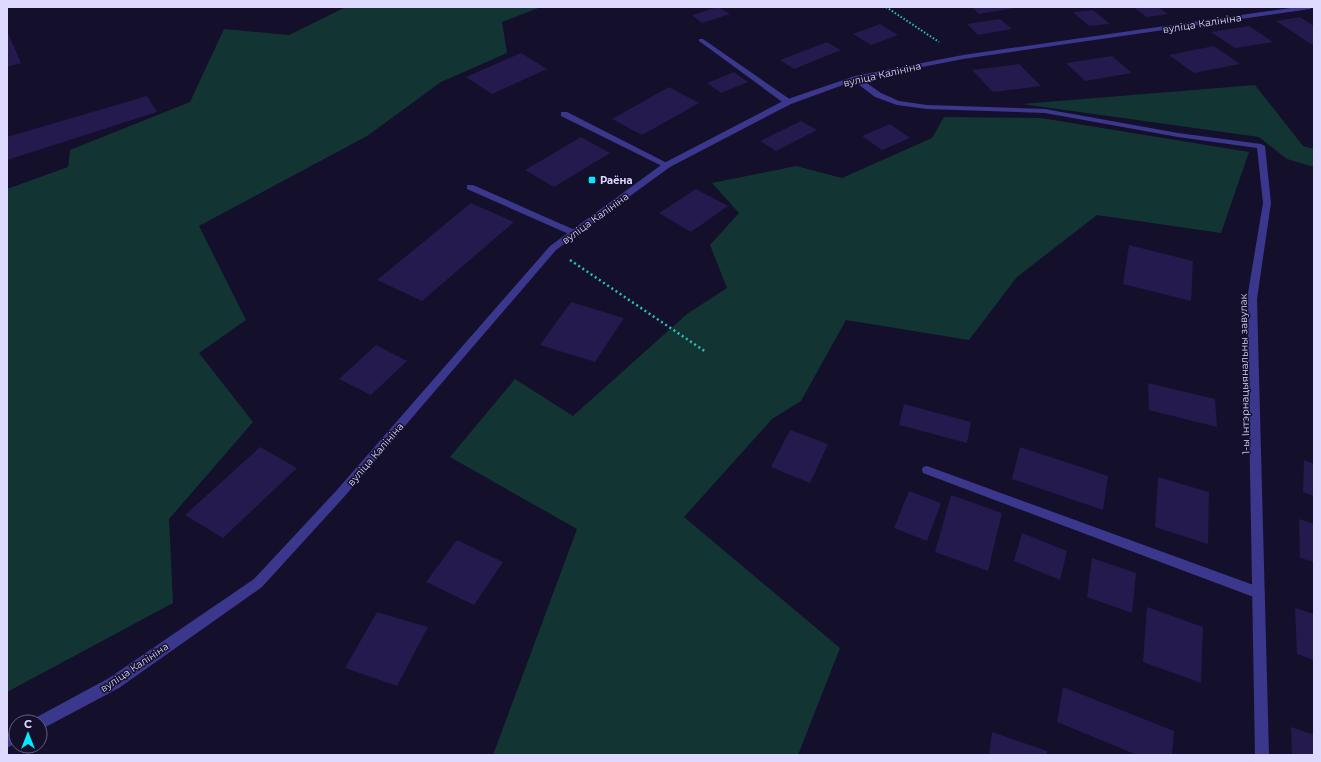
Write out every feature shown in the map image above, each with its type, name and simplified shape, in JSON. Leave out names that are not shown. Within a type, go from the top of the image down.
[{"type":"street","name":"вуліца Калініна","points":[[48,719],[114,683],[258,583],[340,494],[553,248],[667,165],[788,102],[855,78],[963,57],[1310,7]]},
{"type":"street","points":[[701,40],[788,102]]},
{"type":"street","name":"1-ы Інтэрнацыянальны завулак","points":[[855,78],[878,95],[897,103],[927,107],[1045,111],[1178,136],[1261,146],[1267,203],[1252,299],[1262,755]]},
{"type":"street","points":[[564,114],[667,165]]},
{"type":"street","points":[[470,187],[574,233]]},
{"type":"street","points":[[927,470],[1259,593]]},
{"type":"path","points":[[886,7],[963,57]]},
{"type":"path","points":[[553,248],[706,352]]},
{"type":"green space","points":[[346,7],[541,7],[502,22],[507,53],[441,82],[367,136],[199,226],[246,320],[199,353],[253,422],[169,519],[173,603],[7,692],[7,189],[68,167],[70,150],[190,102],[224,29],[289,35]]},
{"type":"green space","points":[[1255,85],[1303,146],[1314,149],[1314,167],[1287,159],[1259,137],[1022,104]]},
{"type":"green space","points":[[944,117],[1041,118],[1249,152],[1221,233],[1097,215],[1017,277],[969,340],[846,320],[801,401],[772,419],[684,517],[840,648],[798,755],[493,755],[577,529],[450,457],[515,379],[573,416],[687,314],[727,288],[710,245],[739,213],[712,183],[796,166],[842,178],[932,138]]},
{"type":"building","points":[[718,7],[730,14],[702,23],[692,15]]},
{"type":"building","points":[[972,7],[1015,7],[1015,8],[979,14]]},
{"type":"building","points":[[1133,7],[1158,7],[1168,14],[1147,17]]},
{"type":"building","points":[[1093,10],[1110,24],[1089,26],[1073,12]]},
{"type":"building","points":[[1300,17],[1314,26],[1314,43],[1311,44],[1276,21]]},
{"type":"building","points":[[1000,19],[1012,29],[978,35],[967,24]]},
{"type":"building","points":[[880,24],[898,35],[871,45],[853,34]]},
{"type":"building","points":[[1249,26],[1273,42],[1235,48],[1211,32]]},
{"type":"building","points":[[7,31],[21,63],[7,67]]},
{"type":"building","points":[[827,42],[841,50],[794,69],[780,60]]},
{"type":"building","points":[[1214,46],[1240,64],[1194,73],[1169,55]]},
{"type":"building","points":[[521,53],[547,69],[492,94],[466,77]]},
{"type":"building","points":[[1112,56],[1132,73],[1085,81],[1066,63]]},
{"type":"building","points":[[1019,64],[1041,86],[993,92],[972,70]]},
{"type":"building","points":[[734,72],[748,82],[721,93],[707,83]]},
{"type":"building","points":[[669,87],[699,103],[642,135],[612,119]]},
{"type":"building","points":[[147,96],[157,112],[7,160],[7,137]]},
{"type":"building","points":[[801,121],[817,130],[776,151],[760,141]]},
{"type":"building","points":[[890,124],[910,138],[882,150],[862,136]]},
{"type":"building","points":[[581,137],[610,153],[554,187],[525,170]]},
{"type":"building","points":[[696,189],[728,206],[691,232],[659,213]]},
{"type":"building","points":[[471,203],[514,222],[422,301],[377,280]]},
{"type":"building","points":[[1129,245],[1193,261],[1191,301],[1123,284]]},
{"type":"building","points":[[571,302],[624,318],[595,362],[540,345]]},
{"type":"building","points":[[376,345],[407,361],[371,395],[339,379]]},
{"type":"building","points":[[1148,383],[1215,399],[1217,427],[1149,410]]},
{"type":"building","points":[[904,404],[971,422],[967,443],[899,425]]},
{"type":"building","points":[[790,430],[828,444],[810,483],[771,467]]},
{"type":"building","points":[[260,447],[297,468],[223,538],[185,515]]},
{"type":"building","points":[[1020,447],[1108,476],[1103,510],[1012,479]]},
{"type":"building","points":[[1304,460],[1314,464],[1314,496],[1303,492]]},
{"type":"building","points":[[1158,477],[1209,492],[1208,544],[1155,527]]},
{"type":"building","points":[[909,491],[941,503],[927,541],[894,528]]},
{"type":"building","points":[[951,495],[1002,513],[988,571],[935,552]]},
{"type":"building","points":[[1299,519],[1314,524],[1314,562],[1300,558]]},
{"type":"building","points":[[1022,533],[1067,551],[1060,580],[1014,561]]},
{"type":"building","points":[[457,540],[503,562],[474,605],[426,582]]},
{"type":"building","points":[[1092,558],[1136,573],[1132,613],[1087,597]]},
{"type":"building","points":[[1147,607],[1203,627],[1201,683],[1143,662]]},
{"type":"building","points":[[1295,608],[1314,614],[1314,660],[1297,654]]},
{"type":"building","points":[[377,612],[428,627],[397,686],[345,668]]},
{"type":"building","points":[[1063,687],[1174,731],[1172,755],[1137,755],[1057,722]]},
{"type":"building","points":[[1291,727],[1314,735],[1314,755],[1292,755]]},
{"type":"building","points":[[992,732],[1047,751],[1047,755],[989,755]]},
{"type":"place","name":"Раёна","points":[[592,180]]}]
